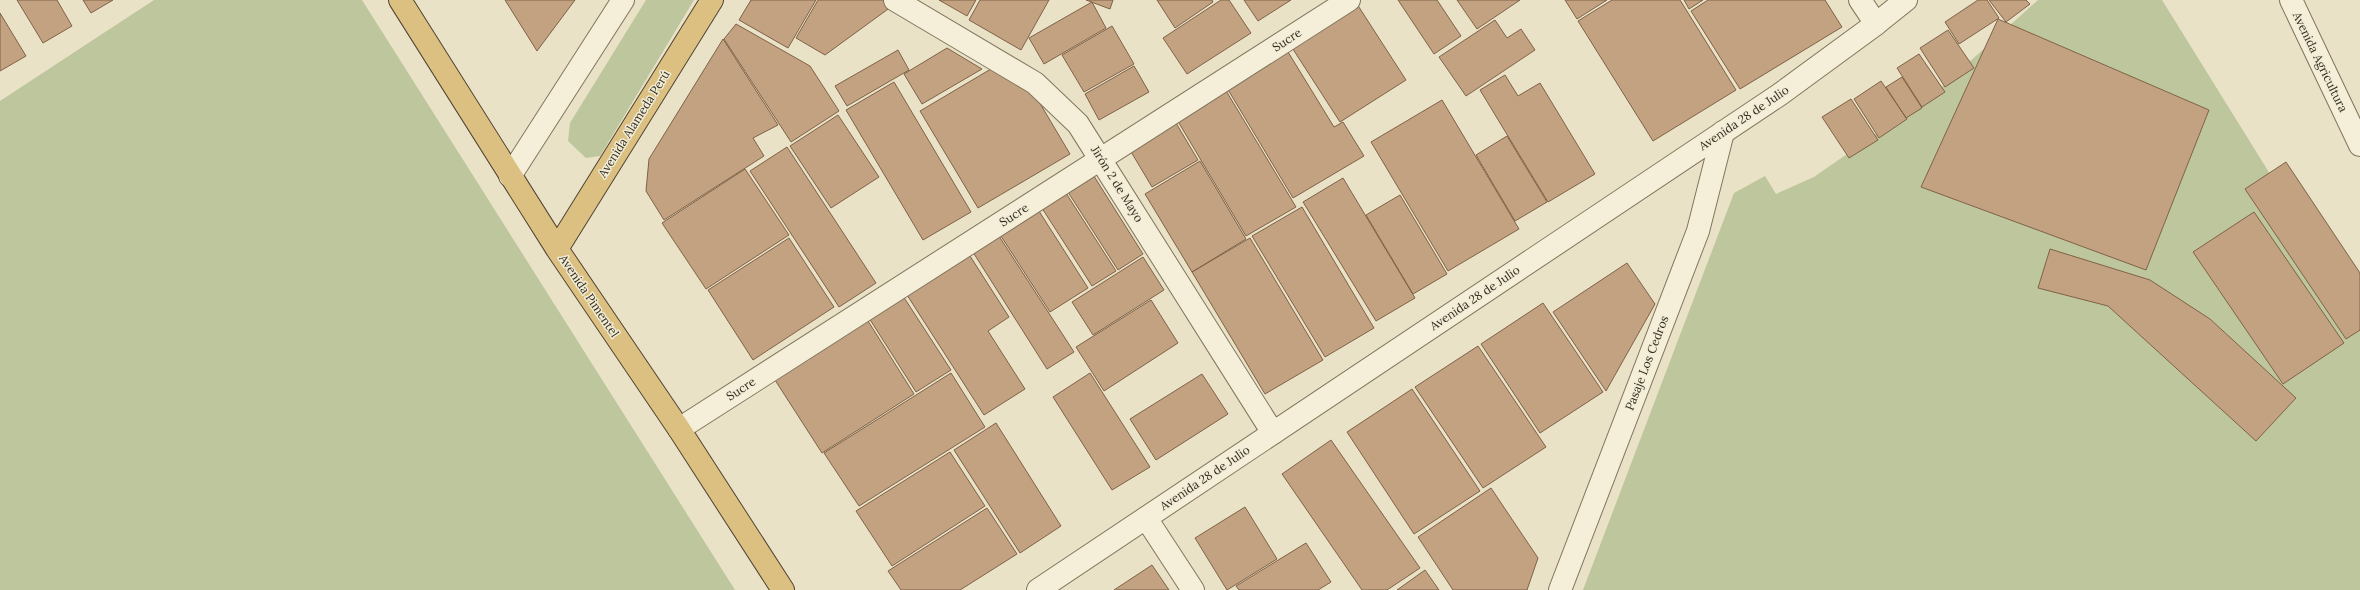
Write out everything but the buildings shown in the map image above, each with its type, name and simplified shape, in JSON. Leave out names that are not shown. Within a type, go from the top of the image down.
[{"type":"highway","name":"Avenida Pimentel","points":[[400,0],[557,249],[679,429],[783,590]]},
{"type":"highway","name":"Avenida Alameda Perú","points":[[557,249],[712,0]]},
{"type":"street","points":[[510,176],[623,0]]},
{"type":"street","name":"Jirón 2 de Mayo","points":[[894,0],[1035,83],[1078,124],[1273,433]]},
{"type":"street","name":"Sucre","points":[[679,429],[1349,0]]},
{"type":"street","points":[[1860,0],[1876,24]]},
{"type":"street","name":"Avenida 28 de Julio","points":[[1038,590],[1723,132],[1876,24],[1906,0]]},
{"type":"street","name":"Avenida Agricultura","points":[[2290,0],[2360,145]]},
{"type":"street","name":"Pasaje Los Cedros","points":[[1560,590],[1698,231],[1723,132]]},
{"type":"street","points":[[1146,518],[1193,590]]},
{"type":"green space","points":[[154,0],[362,0],[735,590],[0,590],[0,101]]},
{"type":"green space","points":[[646,0],[694,0],[600,156],[586,158],[568,141],[570,123]]},
{"type":"green space","points":[[2038,0],[2162,0],[2360,319],[2360,590],[1583,590],[1734,193],[1765,176],[1776,194],[1814,177],[1936,92]]}]
